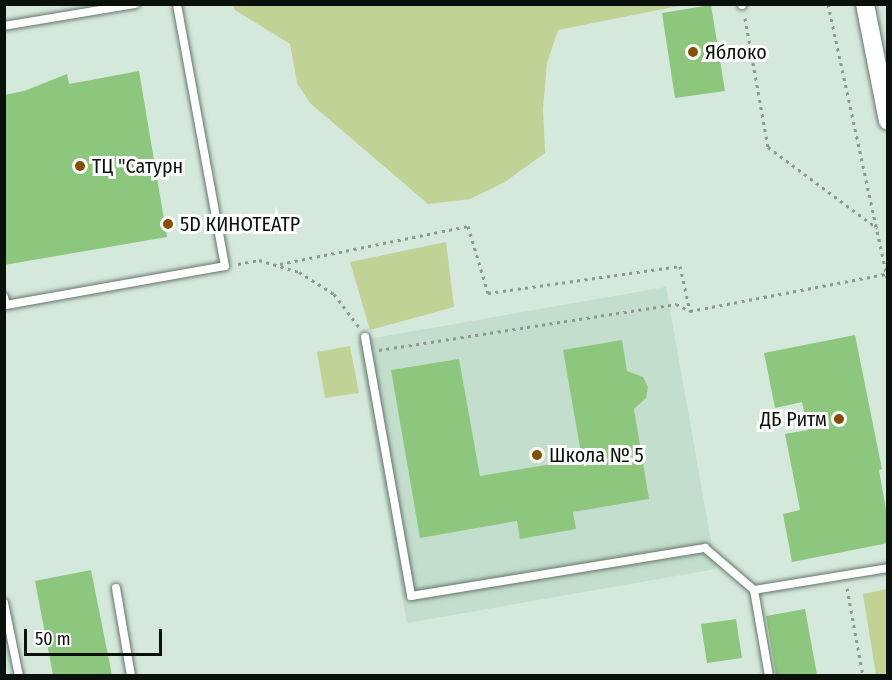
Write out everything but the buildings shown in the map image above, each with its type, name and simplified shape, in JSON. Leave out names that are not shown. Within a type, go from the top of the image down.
[{"type":"street","points":[[865,4],[888,121]]},
{"type":"lane","points":[[4,26],[135,4]]},
{"type":"lane","points":[[4,297],[6,304],[225,266],[177,4]]},
{"type":"lane","points":[[365,337],[411,596],[705,548],[754,590],[769,675]]},
{"type":"lane","points":[[754,590],[888,568]]},
{"type":"lane","points":[[116,588],[131,675]]},
{"type":"lane","points":[[4,603],[19,675]]},
{"type":"path","points":[[828,4],[888,281]]},
{"type":"path","points":[[744,15],[768,147],[878,229]]},
{"type":"path","points":[[280,264],[468,226],[488,293],[680,266],[690,311]]},
{"type":"path","points":[[225,266],[259,260],[280,264],[318,282],[334,294],[365,337]]},
{"type":"path","points":[[367,351],[676,304],[690,311],[886,274]]},
{"type":"path","points":[[844,575],[863,675]]},
{"type":"shaded area","name":"Школа № 5","points":[[666,287],[716,569],[407,623],[357,341]]},
{"type":"green space","points":[[233,5],[684,5],[558,30],[547,63],[543,109],[545,153],[505,182],[470,199],[428,204],[310,103],[297,83],[290,44],[235,10]]},
{"type":"green space","points":[[446,242],[454,307],[370,330],[350,262]]},
{"type":"green space","points":[[350,346],[359,393],[325,398],[317,352]]},
{"type":"green space","points":[[887,589],[887,675],[876,675],[863,594]]},
{"type":"place","name":"Яблоко","points":[[693,52]]},
{"type":"place","name":"ТЦ \"Сатурн","points":[[80,166]]},
{"type":"place","name":"5D КИНОТЕАТР","points":[[168,224]]},
{"type":"place","name":"ДБ Ритм","points":[[839,419]]},
{"type":"place","name":"Школа № 5","points":[[537,455]]}]
